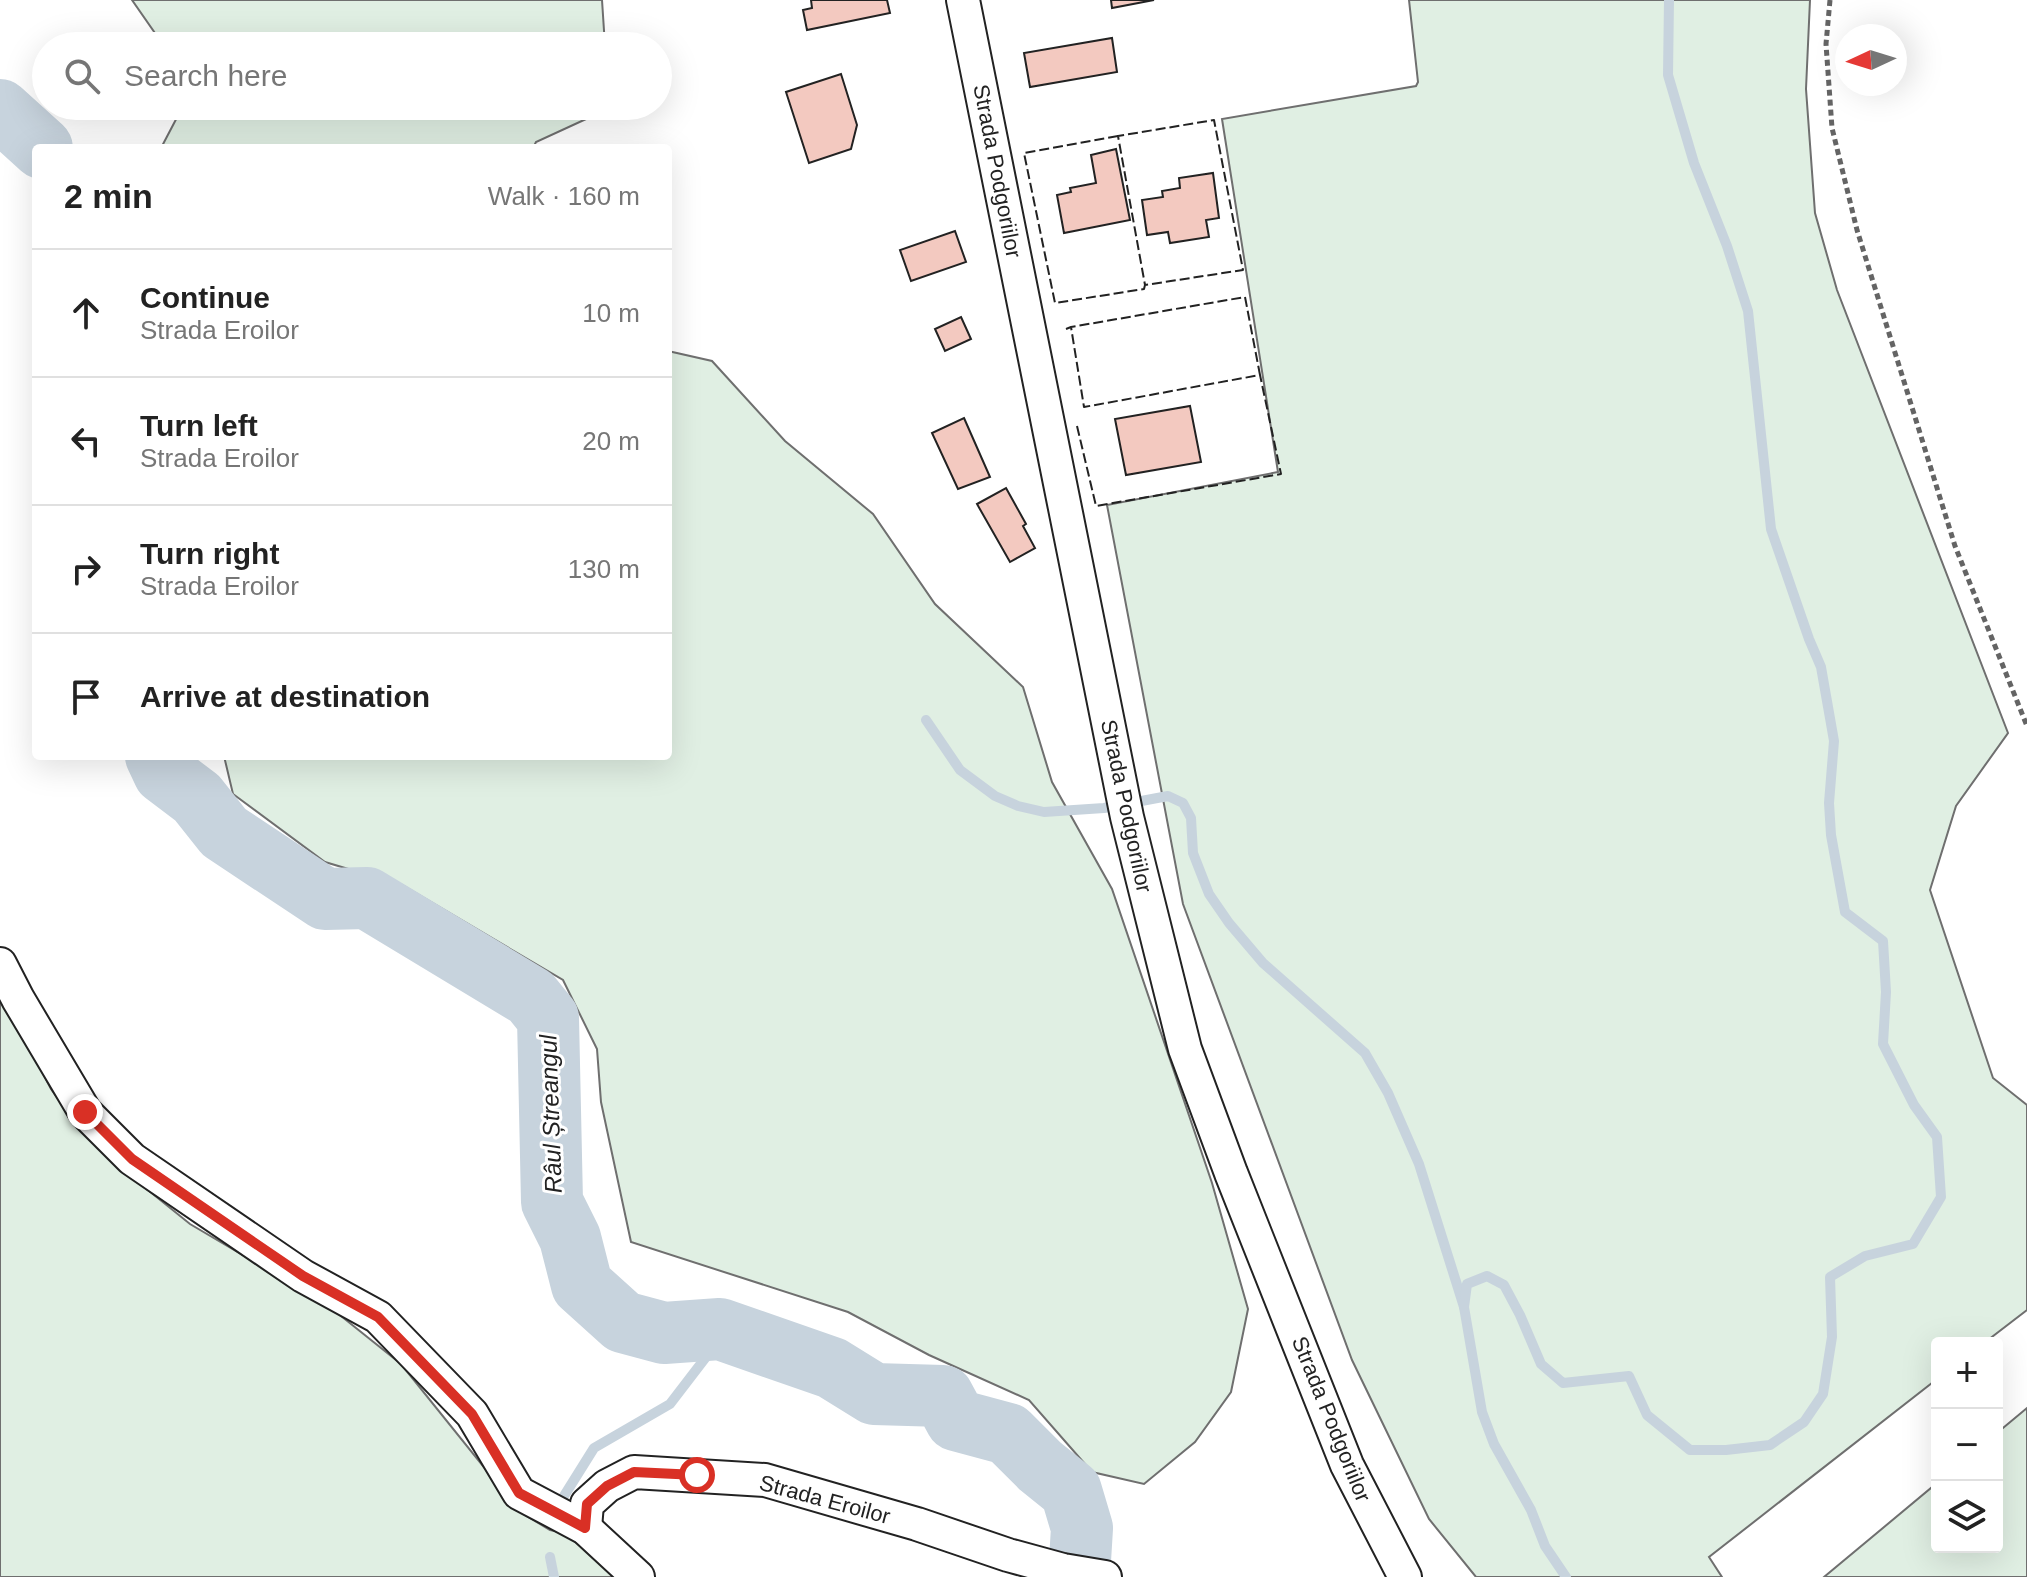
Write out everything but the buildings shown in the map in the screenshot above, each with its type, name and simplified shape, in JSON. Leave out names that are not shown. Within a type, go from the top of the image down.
[{"type":"street","name":"Strada Podgoriilor","points":[[963,0],[1127,817],[1185,1049],[1347,1465],[1405,1577]]},
{"type":"street","points":[[0,964],[85,1112],[132,1159],[303,1276],[378,1317],[472,1414],[519,1493],[585,1528],[638,1577]]},
{"type":"street","name":"Strada Eroilor","points":[[585,1528],[587,1504],[607,1486],[634,1472],[765,1480],[917,1524],[1008,1555],[1063,1570],[1105,1577]]},
{"type":"path","points":[[1830,0],[1826,44],[1832,128],[1857,230],[1955,546],[2027,726]]},
{"type":"green space","points":[[132,0],[602,0],[604,32],[154,32]]},
{"type":"green space","points":[[1409,0],[1810,0],[1806,89],[1815,213],[1837,290],[2008,733],[1956,806],[1930,890],[1993,1078],[2027,1105],[2027,1310],[1992,1337],[1931,1337],[1931,1384],[1709,1557],[1722,1577],[1476,1577],[1429,1519],[1352,1360],[1183,904],[1107,505],[1278,472],[1222,119],[1416,86]]},
{"type":"green space","points":[[176,120],[584,120],[535,144],[163,144]]},
{"type":"green space","points":[[672,352],[712,361],[785,441],[873,514],[935,604],[1023,687],[1052,782],[1112,889],[1212,1183],[1248,1309],[1231,1392],[1195,1442],[1144,1484],[1092,1472],[1029,1400],[929,1355],[848,1312],[631,1242],[601,1102],[597,1049],[563,980],[402,885],[325,862],[233,794],[225,760],[672,760]]},
{"type":"green space","points":[[0,991],[51,1089],[76,1124],[133,1178],[190,1224],[326,1304],[401,1364],[520,1512],[550,1530],[574,1535],[622,1577],[0,1577]]},
{"type":"green space","points":[[2027,1408],[2027,1577],[1824,1577],[1931,1488],[1931,1553],[2003,1553],[2003,1428]]},
{"type":"waterway","points":[[1464,1307],[1467,1284],[1487,1276],[1504,1285],[1541,1364],[1563,1383],[1629,1376],[1647,1415],[1690,1450],[1770,1445],[1804,1422],[1823,1394],[1832,1337],[1830,1277],[1865,1256],[1913,1244],[1941,1197],[1937,1137],[1914,1105],[1883,1044],[1886,992],[1883,941],[1845,912],[1831,835],[1829,803],[1834,741],[1821,667],[1771,529],[1748,311],[1727,246],[1694,163],[1668,75],[1669,0]]},
{"type":"waterway","name":"Râul Ștreangul","points":[[0,110],[38,144]]},
{"type":"waterway","points":[[926,720],[960,770],[995,796],[1018,806],[1044,812],[1104,808],[1168,796],[1183,803],[1191,818],[1193,853],[1209,894],[1229,923],[1263,963],[1365,1053],[1388,1093],[1419,1164],[1464,1307],[1482,1412],[1494,1444],[1531,1510],[1545,1546],[1566,1577]]},
{"type":"waterway","name":"Râul Ștreangul","points":[[158,760],[164,773],[197,798],[224,832],[325,899],[367,898],[531,997],[548,1018],[552,1202],[570,1238],[582,1285],[623,1322],[664,1333],[720,1329],[832,1368],[874,1394],[943,1396],[956,1420],[1008,1434],[1071,1491],[1082,1528],[1079,1577]]},
{"type":"waterway","points":[[564,1496],[594,1448],[670,1404],[716,1344],[720,1329]]},
{"type":"waterway","points":[[550,1557],[554,1577]]},
{"type":"fence","points":[[1118,136],[1024,153],[1055,303],[1243,270],[1214,120],[1118,136],[1145,285]]},
{"type":"fence","points":[[1066,329],[1071,327],[1245,297],[1260,375],[1084,407],[1071,327]]},
{"type":"fence","points":[[1077,426],[1096,506],[1281,474],[1260,375]]},
{"type":"route","points":[[85,1112],[132,1159],[303,1276],[378,1317],[472,1414],[519,1493],[585,1528],[587,1504],[607,1486],[634,1472],[697,1475]]}]
